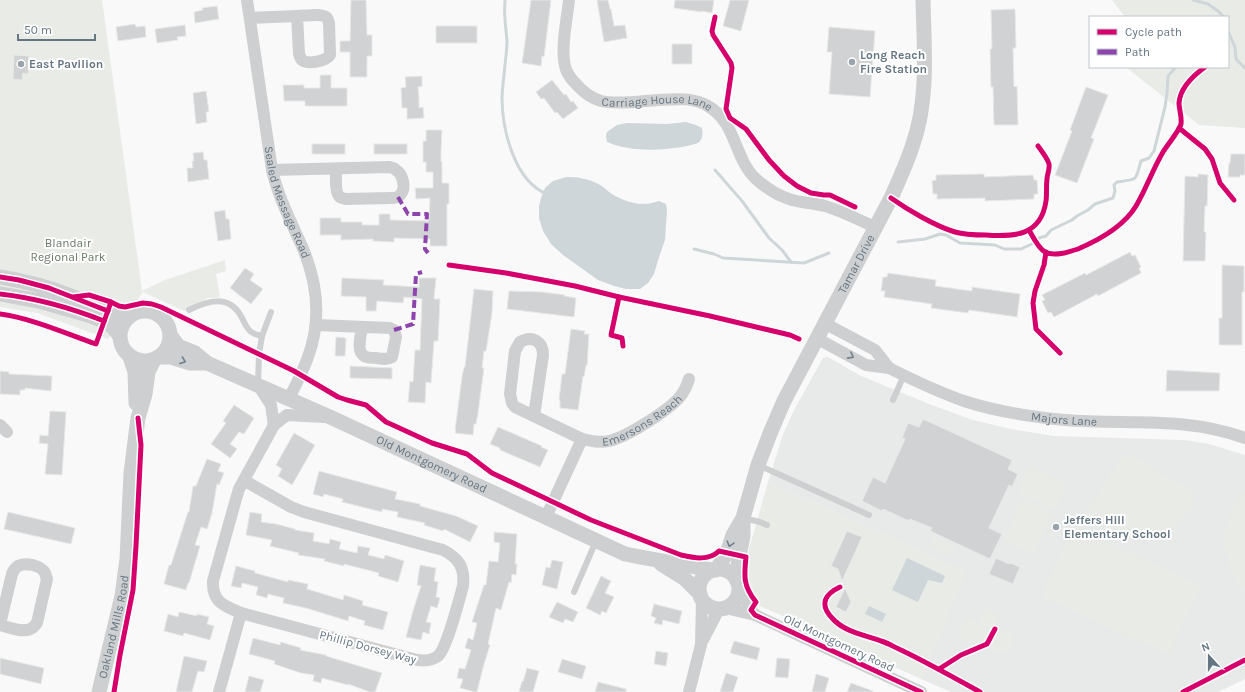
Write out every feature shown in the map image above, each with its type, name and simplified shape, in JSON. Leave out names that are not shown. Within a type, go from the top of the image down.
[{"type":"street","name":"Sealed Message Road","points":[[248,0],[272,170],[280,197],[312,274],[317,310],[313,341],[308,357],[289,398]]},
{"type":"street","name":"Carriage House Lane","points":[[569,0],[563,51],[564,62],[567,72],[581,90],[590,97],[601,101],[612,102],[676,98],[700,101],[718,113],[722,118],[732,134],[738,151],[746,166],[754,177],[766,187],[778,195],[792,200],[825,206],[875,227]]},
{"type":"street","name":"Tamar Drive","points":[[714,570],[727,553],[733,535],[743,518],[758,465],[784,401],[890,198],[904,170],[914,143],[920,116],[924,78],[923,0]]},
{"type":"street","points":[[250,18],[297,16]]},
{"type":"street","points":[[272,170],[390,167],[397,170],[400,174],[403,180],[403,190],[398,197],[392,198],[345,199],[339,196],[337,192],[336,169]]},
{"type":"street","points":[[0,277],[19,280],[49,288],[89,304],[118,314],[129,316]]},
{"type":"street","points":[[0,294],[39,301],[88,315],[104,321],[113,327],[119,335]]},
{"type":"street","points":[[136,312],[153,312],[161,316],[166,323],[170,331],[168,346],[157,358],[142,362],[135,360],[122,348],[119,335],[120,329],[129,316],[136,312]]},
{"type":"street","name":"Majors Lane","points":[[824,323],[875,350],[889,368]]},
{"type":"street","points":[[316,325],[362,328]]},
{"type":"street","name":"Old Montgomery Road","points":[[170,336],[178,346],[195,353],[207,363],[289,398],[625,554],[657,561],[714,570]]},
{"type":"street","name":"Emersons Reach","points":[[534,416],[543,350],[536,340],[528,338],[520,342],[515,351],[510,399],[515,407],[582,439],[594,442],[610,441],[634,430],[671,406],[686,388],[689,379]]},
{"type":"street","name":"Majors Lane","points":[[816,338],[866,365],[889,368],[966,402],[1016,414],[1067,420],[1181,423],[1208,427],[1233,433],[1245,438]]},
{"type":"street","name":"Oakland Mills Road","points":[[130,357],[135,372],[135,394],[138,418]]},
{"type":"street","name":"Old Montgomery Road","points":[[157,358],[171,357],[190,363],[207,363]]},
{"type":"street","name":"Oakland Mills Road","points":[[99,692],[122,596],[127,559],[131,473],[138,418],[145,394],[148,372],[157,358]]},
{"type":"street","points":[[258,385],[271,405],[274,425],[287,415],[330,417]]},
{"type":"street","name":"Phillip Dorsey Way","points":[[245,480],[292,507],[304,512],[443,550],[460,563],[464,577],[464,586],[444,648],[437,657],[426,661],[418,660],[241,613],[227,607],[215,596],[213,580],[239,489],[274,425]]},
{"type":"street","points":[[546,517],[582,439]]},
{"type":"street","name":"Tamar Drive","points":[[738,585],[739,556],[743,536],[743,518]]},
{"type":"street","name":"Old Montgomery Road","points":[[657,561],[685,579],[701,597]]},
{"type":"street","points":[[24,564],[37,566],[42,569],[47,579],[36,623],[32,628],[22,630],[0,624],[14,569],[19,565],[24,564]]},
{"type":"street","points":[[689,692],[701,645],[701,597],[699,588],[700,582],[704,576],[714,570],[721,569],[728,571],[733,576],[755,615]]},
{"type":"street","points":[[701,645],[722,608],[735,601],[738,595],[738,585]]},
{"type":"street","points":[[701,597],[706,604],[711,607],[722,608]]},
{"type":"street","name":"Old Montgomery Road","points":[[722,608],[755,615],[921,692]]},
{"type":"street","points":[[219,692],[241,613]]},
{"type":"lane","points":[[189,310],[204,303],[214,301],[224,302],[232,306],[240,314],[252,333],[262,336]]},
{"type":"lane","points":[[258,385],[259,354],[262,336],[271,312]]},
{"type":"lane","points":[[893,400],[904,375]]},
{"type":"lane","points":[[758,465],[869,515]]},
{"type":"lane","points":[[743,518],[767,525]]},
{"type":"lane","points":[[574,592],[596,540]]},
{"type":"shaded area","points":[[686,122],[702,128],[701,140],[698,143],[677,148],[652,150],[628,148],[607,142],[607,132],[617,125],[627,123],[667,124]]},
{"type":"shaded area","points":[[566,177],[581,178],[593,181],[612,194],[629,202],[647,204],[659,201],[666,204],[665,240],[654,274],[648,283],[640,289],[626,289],[598,280],[563,255],[551,244],[543,231],[539,218],[539,206],[545,188],[553,181]]},
{"type":"shaded area","name":"Jeffers Hill Elementary School","points":[[828,357],[859,375],[929,404],[973,420],[1011,429],[1054,436],[1184,440],[1209,444],[1245,455],[1245,679],[1218,692],[951,692],[921,679],[966,571],[768,482],[782,437],[794,410],[823,358]]},
{"type":"shaded area","points":[[907,558],[945,576],[942,583],[928,580],[918,602],[892,590]]},
{"type":"shaded area","points":[[869,606],[886,614],[882,622],[865,614]]},
{"type":"green space","name":"Blandair Regional Park","points":[[0,0],[102,0],[142,291],[165,280],[225,260],[226,271],[216,274],[220,297],[208,298],[184,311],[143,292],[108,339],[37,313],[0,307]]},
{"type":"green space","points":[[1112,0],[1245,0],[1245,128],[1199,125],[1127,68],[1229,68],[1229,16],[1124,16]]},
{"type":"green space","points":[[1132,455],[1196,493],[1190,511],[1177,524],[1161,532],[1141,537],[1123,536],[1105,530],[1083,515],[1120,459]]},
{"type":"green space","points":[[1029,466],[1067,484],[1055,510],[1017,493]]},
{"type":"green space","points":[[768,482],[967,571],[921,679],[736,595]]},
{"type":"green space","points":[[1245,490],[1245,591],[1235,580],[1227,560],[1223,541],[1228,521],[1235,503]]},
{"type":"green space","points":[[1022,499],[1052,512],[1033,555],[1003,541]]},
{"type":"green space","points":[[1073,527],[1201,585],[1169,655],[1041,597]]},
{"type":"green space","points":[[932,535],[954,546],[949,556],[928,545]]},
{"type":"green space","points":[[988,609],[997,613],[998,617],[987,643],[980,646],[960,637],[958,633],[965,619],[968,618],[979,623],[984,610]]},
{"type":"green space","points":[[1005,629],[1011,632],[1014,640],[1010,650],[1000,654],[991,650],[989,645],[995,631],[1000,633]]},
{"type":"building","points":[[351,0],[366,0],[367,35],[372,35],[372,56],[367,56],[367,77],[350,77],[350,52],[340,52],[340,41],[350,41]]},
{"type":"building","points":[[531,0],[551,0],[544,57],[542,56],[541,66],[522,63]]},
{"type":"building","points":[[597,0],[608,0],[614,26],[625,25],[627,38],[604,42]]},
{"type":"building","points":[[675,0],[714,0],[712,13],[674,8]]},
{"type":"building","points":[[730,0],[749,0],[741,31],[723,26]]},
{"type":"building","points":[[217,6],[219,19],[195,23],[194,12],[203,10],[202,8]]},
{"type":"building","points":[[1015,9],[1016,48],[1013,48],[1014,87],[1017,86],[1018,125],[994,125],[990,49],[992,49],[991,10]]},
{"type":"building","points":[[135,24],[136,27],[145,26],[146,37],[118,41],[116,27]]},
{"type":"building","points":[[185,25],[186,36],[177,37],[178,40],[157,43],[155,29]]},
{"type":"building","points":[[436,26],[477,26],[477,43],[436,43]]},
{"type":"building","name":"Long Reach Fire Station","points":[[829,27],[875,31],[870,97],[829,94],[832,52],[827,52]]},
{"type":"building","points":[[672,44],[692,44],[692,64],[672,64]]},
{"type":"building","name":"East Pavilion","points":[[14,55],[29,56],[28,74],[23,73],[22,80],[13,79]]},
{"type":"building","points":[[320,75],[331,75],[331,88],[347,88],[347,106],[305,106],[305,101],[284,101],[283,85],[304,85],[304,88],[320,88]]},
{"type":"building","points":[[422,76],[422,86],[418,87],[419,108],[423,107],[424,118],[407,119],[407,108],[402,108],[401,88],[406,87],[405,77]]},
{"type":"building","points":[[552,80],[564,95],[566,94],[571,102],[573,101],[578,108],[563,119],[557,112],[555,113],[544,98],[541,99],[536,92]]},
{"type":"building","points":[[1086,87],[1108,95],[1091,138],[1094,139],[1077,183],[1055,175],[1072,131],[1070,130]]},
{"type":"building","points":[[206,91],[209,112],[206,112],[207,122],[196,124],[193,93]]},
{"type":"building","points":[[426,130],[442,130],[442,183],[449,183],[449,204],[447,204],[447,246],[430,246],[430,239],[394,238],[394,242],[373,241],[373,239],[341,240],[341,235],[320,235],[320,218],[341,218],[341,222],[362,222],[362,225],[379,225],[379,214],[390,214],[390,220],[429,221],[430,198],[416,199],[415,188],[433,188],[433,172],[426,172],[426,162],[423,162],[423,141],[426,141]]},
{"type":"building","points":[[312,144],[345,144],[345,154],[312,154]]},
{"type":"building","points":[[374,144],[407,144],[407,154],[374,154]]},
{"type":"building","points":[[203,152],[204,160],[207,160],[209,179],[188,182],[187,168],[193,168],[193,153]]},
{"type":"building","points":[[1231,154],[1245,154],[1245,175],[1240,175],[1240,177],[1228,177]]},
{"type":"building","points":[[984,174],[984,177],[1033,175],[1034,180],[1037,180],[1038,194],[1034,194],[1034,199],[985,201],[985,198],[937,199],[937,194],[933,194],[932,181],[936,180],[936,175]]},
{"type":"building","points":[[1198,174],[1208,175],[1204,232],[1206,232],[1205,261],[1183,261],[1185,176],[1198,177]]},
{"type":"building","points":[[225,210],[226,219],[229,219],[231,239],[218,241],[214,212]]},
{"type":"building","points":[[1130,252],[1132,256],[1135,255],[1141,267],[1139,268],[1141,273],[1054,317],[1051,312],[1048,313],[1042,301],[1045,300],[1042,295],[1085,273],[1086,275]]},
{"type":"building","points":[[1222,265],[1244,266],[1244,292],[1242,292],[1242,345],[1219,345],[1219,318],[1222,318]]},
{"type":"building","points":[[245,268],[254,274],[250,280],[263,289],[251,304],[230,288]]},
{"type":"building","points":[[888,273],[936,280],[935,286],[972,291],[972,287],[1020,294],[1017,317],[969,310],[968,313],[931,308],[932,304],[884,297],[885,291],[881,291],[883,277],[887,277]]},
{"type":"building","points":[[342,278],[384,280],[383,285],[419,287],[419,278],[436,278],[434,299],[440,299],[438,341],[434,341],[431,383],[426,382],[425,403],[408,402],[410,381],[413,382],[415,350],[420,350],[422,299],[404,297],[403,303],[377,301],[376,311],[366,311],[366,297],[341,296]]},
{"type":"building","points":[[474,289],[493,291],[492,313],[486,351],[484,351],[482,368],[484,368],[478,413],[476,424],[474,424],[473,435],[455,433],[455,430],[462,377],[465,367]]},
{"type":"building","points":[[509,291],[542,292],[576,298],[574,317],[507,309]]},
{"type":"building","points":[[571,329],[585,331],[584,334],[589,334],[587,366],[586,365],[584,377],[583,376],[578,410],[560,408],[559,400],[562,374],[565,374]]},
{"type":"building","points":[[336,337],[346,338],[345,356],[335,356]]},
{"type":"building","points":[[350,366],[392,368],[392,379],[350,378]]},
{"type":"building","points":[[1167,370],[1220,373],[1219,391],[1166,391]]},
{"type":"building","points":[[0,371],[9,372],[9,374],[52,376],[51,391],[25,388],[25,390],[20,390],[20,395],[0,394]]},
{"type":"building","points":[[234,405],[254,418],[244,434],[239,432],[230,444],[237,449],[230,458],[211,444],[226,423],[223,421]]},
{"type":"building","points":[[50,411],[66,412],[62,475],[45,474],[48,444],[39,443],[40,435],[48,436]]},
{"type":"building","points":[[923,419],[1012,460],[1008,469],[1018,474],[1012,487],[1009,485],[989,528],[1002,534],[990,559],[930,531],[932,528],[910,519],[909,521],[883,509],[882,511],[862,501],[873,477],[885,483],[905,439],[902,438],[908,423],[919,427]]},
{"type":"building","points":[[498,427],[548,450],[540,467],[500,450],[500,448],[490,444]]},
{"type":"building","points":[[294,433],[315,445],[292,485],[278,476],[282,469],[276,465]]},
{"type":"building","points":[[207,459],[221,464],[218,471],[224,473],[219,485],[217,484],[212,513],[207,529],[201,527],[195,545],[200,546],[186,590],[164,584],[169,565],[171,565],[189,512],[193,486],[196,486]]},
{"type":"building","points":[[319,471],[397,492],[395,499],[420,504],[420,506],[456,516],[478,526],[470,542],[444,529],[443,531],[424,525],[425,523],[397,517],[398,512],[382,509],[382,512],[342,502],[343,499],[324,494],[323,497],[313,494]]},
{"type":"building","points":[[8,512],[75,528],[71,544],[4,529]]},
{"type":"building","points":[[250,512],[262,514],[261,522],[314,533],[313,541],[329,544],[330,539],[341,542],[339,549],[357,553],[358,546],[370,548],[368,555],[384,559],[385,555],[404,561],[398,582],[378,576],[379,573],[344,564],[344,566],[324,561],[325,559],[298,555],[299,553],[270,546],[272,540],[246,535]]},
{"type":"building","points":[[847,531],[862,537],[842,581],[838,569],[831,566]]},
{"type":"building","points":[[494,532],[517,534],[515,564],[517,564],[516,575],[512,574],[511,583],[509,582],[501,610],[496,608],[488,644],[490,645],[477,692],[475,692],[460,688],[463,679],[457,678],[459,668],[465,669],[471,650],[465,648],[468,638],[473,640],[477,623],[472,622],[484,585],[486,585],[489,561],[498,562],[500,543],[494,542]]},
{"type":"building","points":[[996,558],[1020,567],[1013,584],[989,574]]},
{"type":"building","points":[[552,560],[563,562],[557,589],[542,585],[546,567],[550,568]]},
{"type":"building","points":[[420,565],[436,568],[434,581],[438,582],[436,597],[440,598],[437,608],[431,606],[426,622],[431,623],[429,634],[423,632],[421,640],[406,637],[421,586],[417,585]]},
{"type":"building","points":[[236,566],[288,582],[288,580],[308,584],[307,589],[343,600],[344,595],[363,601],[362,605],[388,612],[383,630],[364,625],[365,621],[349,616],[348,621],[306,608],[283,603],[284,598],[268,594],[267,598],[256,595],[258,587],[242,583],[241,588],[231,586]]},
{"type":"building","points":[[601,576],[611,581],[605,593],[614,597],[606,613],[602,611],[600,615],[586,608]]},
{"type":"building","points":[[845,588],[851,602],[846,612],[836,607]]},
{"type":"building","points":[[557,602],[578,612],[573,622],[565,619],[563,623],[549,617]]},
{"type":"building","points":[[654,604],[682,611],[679,624],[663,620],[662,625],[654,623],[656,618],[651,616]]},
{"type":"building","points":[[179,612],[209,617],[207,624],[214,626],[210,640],[184,633],[183,636],[164,631],[168,614],[178,617]]},
{"type":"building","points":[[253,638],[280,645],[281,642],[301,648],[300,650],[326,655],[382,673],[375,692],[370,692],[348,684],[322,678],[321,683],[313,681],[314,675],[301,673],[274,664],[275,661],[249,654]]},
{"type":"building","points":[[734,641],[760,648],[757,660],[730,653]]},
{"type":"building","points":[[656,651],[668,653],[666,666],[654,664]]},
{"type":"building","points":[[184,656],[207,661],[204,672],[198,671],[192,692],[176,692]]},
{"type":"building","points":[[0,658],[44,668],[41,684],[0,674]]},
{"type":"building","points":[[777,658],[790,659],[788,678],[775,677]]},
{"type":"building","points":[[562,659],[586,666],[582,679],[558,672]]},
{"type":"building","points":[[527,668],[539,671],[533,692],[519,692],[522,681],[523,682]]},
{"type":"building","points":[[726,673],[738,677],[733,692],[720,692]]},
{"type":"building","points":[[816,674],[829,678],[825,692],[812,692]]},
{"type":"building","points":[[249,676],[264,680],[260,692],[245,692]]},
{"type":"building","points":[[598,682],[626,689],[626,692],[595,692]]},
{"type":"building","points":[[851,683],[873,691],[873,692],[847,692]]},
{"type":"waterway","points":[[505,0],[507,43],[502,97],[504,124],[512,153],[518,166],[526,178],[547,194]]},
{"type":"waterway","points":[[1193,0],[1208,4],[1223,16]]},
{"type":"waterway","points":[[1229,33],[1235,47],[1236,59],[1245,68]]},
{"type":"waterway","points":[[898,242],[925,239],[940,234],[946,235],[960,243],[995,245],[1004,249],[1021,249],[1032,244],[1039,238],[1046,236],[1051,230],[1072,220],[1095,204],[1113,198],[1115,191],[1114,185],[1117,182],[1135,178],[1137,176],[1141,161],[1149,158],[1154,151],[1165,107],[1168,76],[1175,68]]},
{"type":"waterway","points":[[715,170],[742,201],[769,238],[782,250],[791,262]]},
{"type":"waterway","points":[[694,249],[723,258],[804,263],[829,253]]},
{"type":"marked path","points":[[398,197],[408,214],[427,214],[425,249],[428,253]]},
{"type":"marked path","points":[[394,330],[413,324],[416,274],[422,272]]},
{"type":"cycle path","points":[[715,17],[712,31],[713,35],[731,63],[732,68],[726,109],[730,118],[746,129],[769,160],[784,176],[797,186],[811,193],[830,195],[855,207]]},
{"type":"cycle path","points":[[1029,230],[1042,250],[1057,254],[1078,249],[1110,232],[1125,220],[1136,206],[1159,159],[1180,127],[1181,119],[1179,103],[1182,92],[1192,78],[1204,68]]},
{"type":"cycle path","points":[[1179,128],[1205,149],[1212,159],[1220,183],[1234,200]]},
{"type":"cycle path","points":[[891,198],[930,222],[959,233],[974,235],[1006,235],[1025,232],[1032,228],[1038,221],[1043,213],[1046,201],[1049,164],[1038,146]]},
{"type":"cycle path","points":[[1046,252],[1044,265],[1035,291],[1033,303],[1036,329],[1060,353]]},
{"type":"cycle path","points":[[449,265],[506,273],[575,286],[710,316],[790,335],[799,339]]},
{"type":"cycle path","points":[[0,277],[19,280],[49,288],[108,311]]},
{"type":"cycle path","points":[[0,294],[53,304],[104,321]]},
{"type":"cycle path","points":[[73,297],[89,295],[125,307],[143,303],[161,307],[294,371],[338,397],[366,405],[386,422],[432,443],[467,454],[492,473],[591,520],[681,555],[701,558],[711,556],[719,551],[746,557],[745,581],[756,602],[751,610],[755,615],[921,692]]},
{"type":"cycle path","points":[[619,297],[611,335],[622,338],[623,346]]},
{"type":"cycle path","points":[[0,314],[24,319],[96,344],[111,302]]},
{"type":"cycle path","points":[[114,692],[133,590],[141,445],[138,418]]},
{"type":"cycle path","points":[[840,587],[827,596],[825,604],[828,613],[842,627],[889,644],[980,692]]},
{"type":"cycle path","points":[[939,669],[961,655],[987,644],[995,629]]},
{"type":"cycle path","points":[[1183,692],[1245,660]]},
{"type":"place","name":"Long Reach Fire Station","points":[[852,62]]},
{"type":"place","name":"East Pavilion","points":[[21,64]]},
{"type":"place","name":"Jeffers Hill Elementary School","points":[[1056,527]]}]
